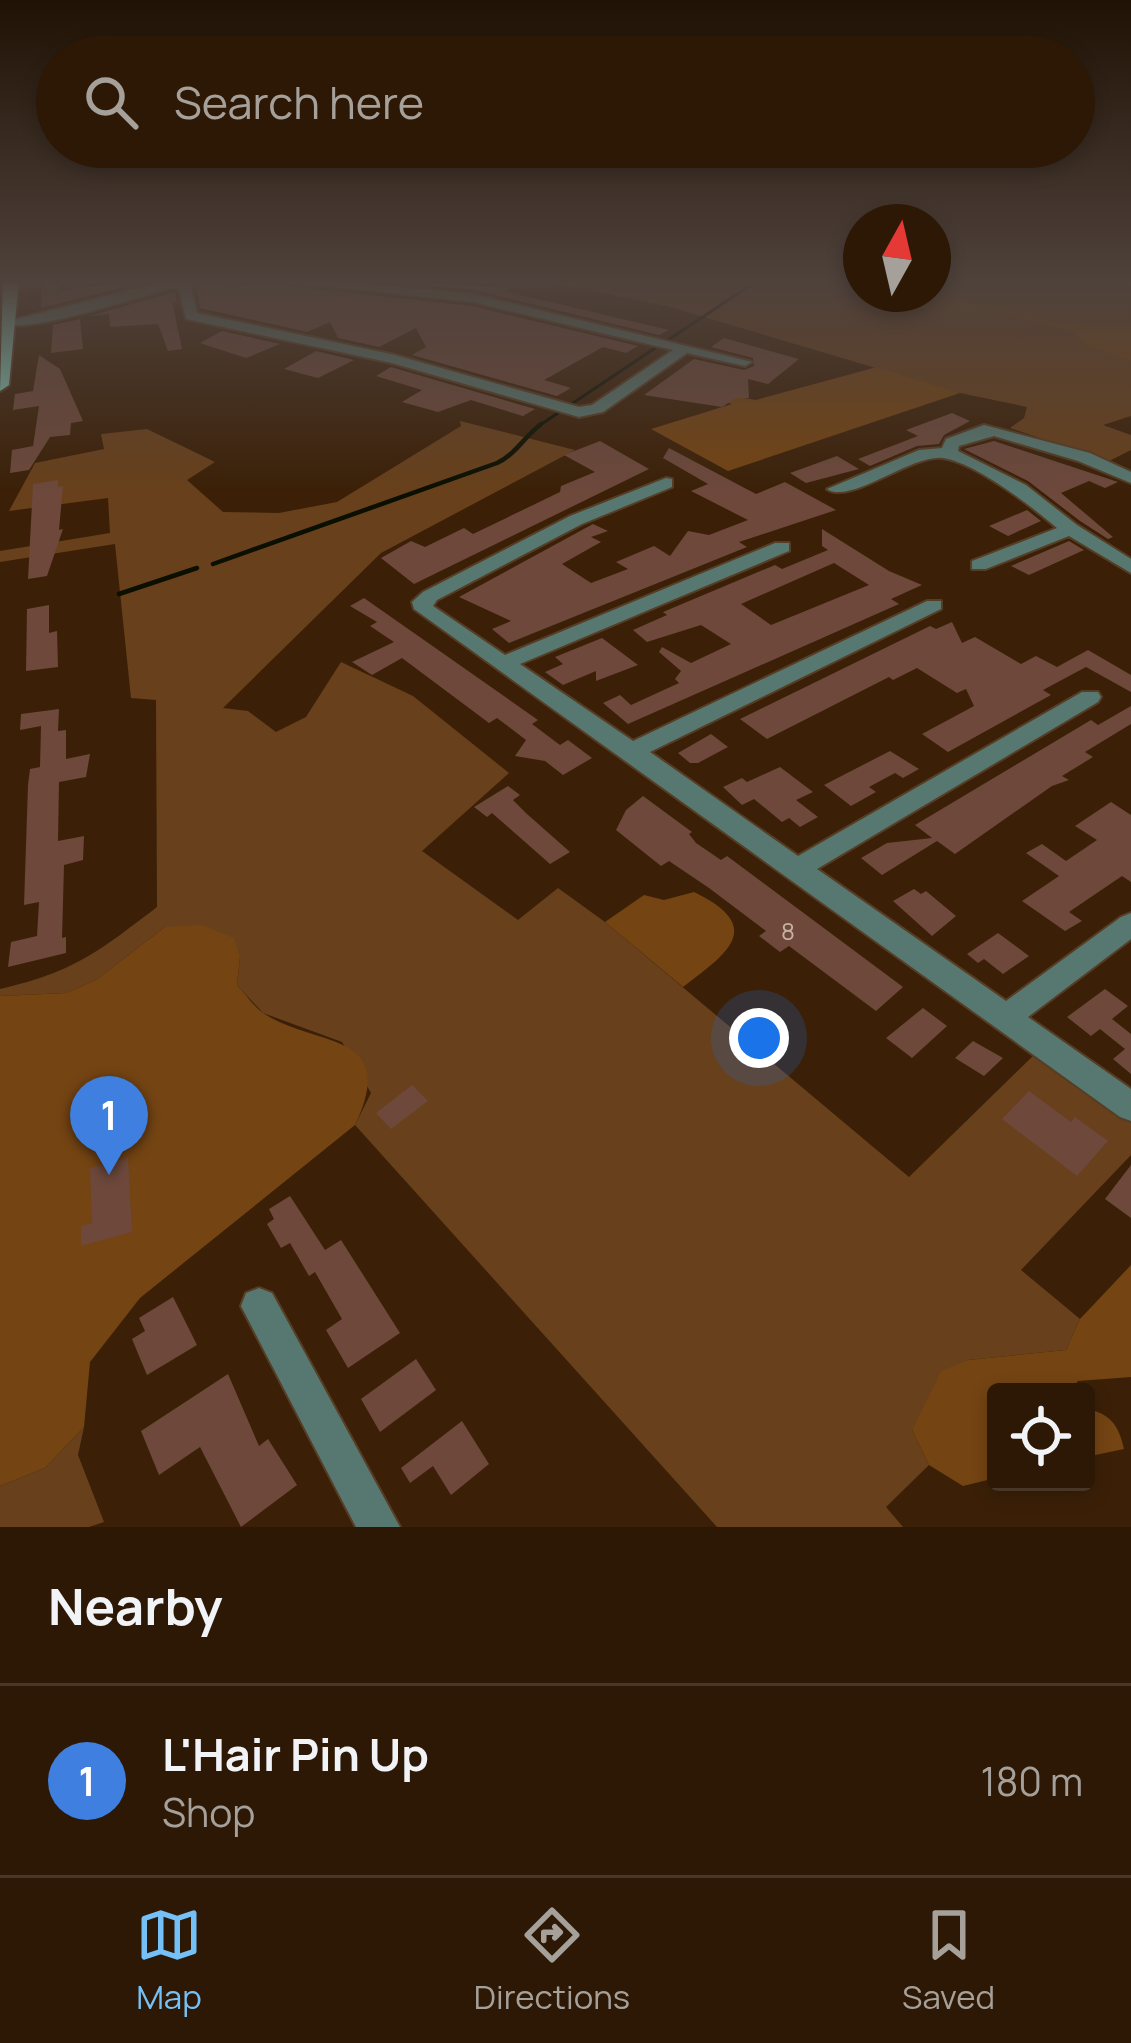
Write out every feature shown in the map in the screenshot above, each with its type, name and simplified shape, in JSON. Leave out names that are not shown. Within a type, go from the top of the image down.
[{"type":"main road","points":[[0,385],[4,350]]},
{"type":"street","points":[[354,350],[571,411],[597,410],[682,350]]},
{"type":"street","points":[[695,350],[745,362]]},
{"type":"street","points":[[949,453],[952,443],[995,430],[1084,457],[1131,478]]},
{"type":"street","points":[[836,488],[925,454],[949,453],[1020,490],[1070,530],[1131,567]]},
{"type":"street","points":[[666,483],[576,520],[422,602],[424,609],[632,751],[1131,1107]]},
{"type":"street","points":[[979,565],[1070,530]]},
{"type":"street","points":[[504,663],[782,547]]},
{"type":"street","points":[[632,751],[934,605]]},
{"type":"street","points":[[796,869],[1090,697]]},
{"type":"street","points":[[1007,1017],[1131,924]]},
{"type":"street","points":[[259,1306],[379,1527]]},
{"type":"shaded area","points":[[816,350],[1131,350],[1131,416],[1103,425],[1131,435],[1131,450],[1109,461],[1010,428],[1024,418],[1027,407],[960,393]]},
{"type":"shaded area","points":[[1099,350],[1131,350],[1131,361]]},
{"type":"shaded area","points":[[877,367],[960,393],[728,471],[651,429],[732,404],[673,387],[756,400]]},
{"type":"shaded area","points":[[460,421],[575,450],[381,553],[223,708],[248,711],[276,732],[306,717],[341,662],[413,696],[509,773],[422,851],[518,920],[558,888],[605,922],[909,1177],[1035,1054],[1131,1121],[1131,1155],[1021,1270],[1080,1319],[1066,1350],[968,1360],[912,1430],[929,1465],[886,1507],[903,1527],[717,1527],[355,1125],[371,1093],[342,1042],[263,1013],[237,985],[240,957],[165,927],[96,980],[66,993],[0,996],[0,989],[84,959],[157,907],[156,700],[131,698],[115,544],[0,562],[0,551],[110,533],[108,498],[9,511],[35,463],[104,449],[101,434],[147,429],[215,462],[187,480],[223,512],[279,513],[337,502],[461,426]]},
{"type":"shaded area","points":[[694,892],[716,905],[734,928],[725,951],[683,987],[605,922],[644,895],[664,900]]},
{"type":"shaded area","points":[[202,925],[234,938],[240,957],[237,985],[259,1010],[346,1046],[360,1057],[367,1072],[366,1094],[355,1125],[140,1298],[90,1362],[84,1427],[45,1468],[0,1486],[0,996],[66,993],[96,980],[165,927]]},
{"type":"shaded area","points":[[1131,1265],[1131,1377],[1076,1383],[987,1383],[987,1480],[963,1486],[929,1465],[912,1430],[941,1371],[968,1360],[1066,1350],[1080,1319]]},
{"type":"shaded area","points":[[1095,1411],[1112,1422],[1124,1449],[1095,1455]]},
{"type":"shaded area","points":[[84,1427],[78,1455],[104,1522],[89,1527],[0,1527],[0,1486],[45,1468]]},
{"type":"building","points":[[222,350],[265,350],[246,358]]},
{"type":"building","points":[[420,350],[597,350],[544,380],[571,388],[557,396],[412,355]]},
{"type":"building","points":[[723,350],[768,350],[799,359],[768,384],[748,379],[749,398],[736,398],[722,407],[644,395],[694,359],[744,370],[754,366],[753,358]]},
{"type":"building","points":[[316,351],[354,360],[318,378],[284,369]]},
{"type":"building","points":[[39,355],[60,369],[83,421],[71,423],[70,435],[50,437],[29,470],[10,473],[12,450],[33,446],[39,406],[13,410],[15,394],[33,391]]},
{"type":"building","points":[[391,367],[535,409],[523,416],[471,400],[438,412],[402,402],[422,390],[376,376]]},
{"type":"building","points":[[952,413],[970,421],[944,435],[939,444],[917,446],[870,466],[858,459],[918,436],[906,430]]},
{"type":"building","points":[[600,441],[649,469],[414,584],[381,558],[411,541],[425,547],[464,528],[473,534],[560,492],[561,486],[595,472],[564,455]]},
{"type":"building","points":[[994,441],[1118,482],[1105,488],[1089,481],[1061,493],[1113,537],[1108,539],[1080,521],[1028,481],[964,449]]},
{"type":"building","points":[[669,448],[756,494],[785,482],[836,510],[739,542],[747,547],[509,643],[492,629],[511,621],[459,597],[593,524],[608,531],[591,537],[601,542],[562,564],[591,583],[628,569],[616,562],[654,546],[670,556],[688,531],[709,535],[748,520],[691,491],[708,484],[663,458]]},
{"type":"building","points":[[837,456],[859,469],[806,483],[790,473]]},
{"type":"building","points":[[58,480],[58,487],[63,486],[59,530],[63,529],[47,576],[28,579],[33,484]]},
{"type":"building","points":[[1027,510],[1041,521],[1008,536],[989,526]]},
{"type":"building","points":[[822,529],[889,571],[922,585],[891,599],[899,604],[628,724],[603,703],[620,695],[631,705],[679,683],[675,679],[681,671],[659,652],[662,647],[691,663],[731,644],[701,625],[647,642],[633,630],[667,615],[663,612],[775,565],[782,569],[828,550],[822,546]],"holes":[[[834,563],[869,585],[771,625],[741,604]]]},
{"type":"building","points":[[1069,541],[1084,550],[1029,575],[1011,566]]},
{"type":"building","points":[[364,598],[538,720],[532,724],[560,745],[568,740],[592,758],[563,775],[545,761],[515,756],[526,740],[497,718],[489,723],[402,658],[372,675],[352,662],[394,642],[370,626],[377,622],[350,606]]},
{"type":"building","points":[[49,605],[49,633],[57,631],[58,667],[26,671],[27,609]]},
{"type":"building","points":[[952,622],[962,643],[975,637],[1021,664],[1036,656],[1057,667],[1088,650],[1131,675],[1131,692],[1086,667],[1043,690],[1051,695],[948,752],[922,734],[974,706],[966,689],[957,693],[917,668],[893,680],[889,677],[767,739],[740,719],[930,626],[936,629]]},
{"type":"building","points":[[602,638],[638,665],[596,681],[596,671],[563,685],[545,672],[563,664],[555,657]]},
{"type":"building","points":[[1131,706],[1131,724],[1085,752],[1093,757],[1062,776],[1069,780],[1052,786],[955,854],[937,841],[882,875],[861,858],[887,843],[932,838],[915,825],[1091,720],[1098,725]]},
{"type":"building","points":[[59,709],[58,731],[66,730],[66,759],[90,754],[86,777],[59,782],[58,841],[84,836],[83,860],[64,865],[62,938],[66,937],[66,953],[8,967],[11,942],[37,936],[39,902],[24,905],[28,785],[30,769],[40,767],[41,726],[20,730],[21,714]]},
{"type":"building","points":[[711,734],[728,747],[698,763],[678,753]]},
{"type":"building","points":[[890,751],[919,769],[903,778],[895,773],[869,787],[876,792],[851,806],[824,785]]},
{"type":"building","points":[[780,767],[813,792],[796,800],[818,817],[800,827],[789,818],[782,822],[754,799],[742,805],[723,787]]},
{"type":"building","points":[[508,786],[520,795],[513,800],[570,852],[550,864],[492,813],[487,817],[474,807]]},
{"type":"building","points":[[643,796],[692,832],[696,843],[721,860],[727,856],[903,987],[876,1011],[789,946],[780,952],[759,936],[766,931],[669,861],[661,866],[616,830],[626,810]]},
{"type":"building","points":[[1111,802],[1131,815],[1131,882],[1122,876],[1069,912],[1082,921],[1065,931],[1022,901],[1059,876],[1026,853],[1042,844],[1066,861],[1097,840],[1075,826]]},
{"type":"building","points":[[914,889],[921,894],[926,891],[956,916],[932,936],[893,901]]},
{"type":"building","points":[[998,933],[1029,956],[1003,974],[984,959],[978,963],[967,954]]},
{"type":"building","points":[[1105,989],[1128,1006],[1112,1019],[1131,1034],[1131,1074],[1113,1059],[1125,1049],[1100,1029],[1091,1036],[1067,1017]]},
{"type":"building","points":[[923,1008],[947,1026],[912,1058],[886,1038]]},
{"type":"building","points":[[973,1041],[1003,1058],[984,1076],[955,1058]]},
{"type":"building","points":[[412,1085],[428,1101],[391,1129],[376,1113]]},
{"type":"building","points":[[1029,1091],[1071,1122],[1075,1117],[1108,1141],[1077,1176],[1002,1119]]},
{"type":"building","points":[[128,1158],[132,1232],[81,1246],[81,1226],[92,1223],[90,1168]]},
{"type":"building","points":[[1131,1165],[1131,1218],[1105,1199]]},
{"type":"building","points":[[290,1196],[325,1250],[341,1240],[400,1333],[348,1368],[326,1330],[342,1319],[315,1272],[309,1276],[290,1243],[281,1248],[267,1224],[274,1219],[269,1209]]},
{"type":"building","points":[[173,1297],[197,1345],[147,1375],[132,1339],[145,1331],[139,1318]]},
{"type":"building","points":[[416,1359],[436,1390],[380,1432],[361,1399]]},
{"type":"building","points":[[228,1374],[259,1446],[268,1439],[297,1485],[241,1527],[200,1447],[159,1475],[141,1431]]},
{"type":"building","points":[[462,1421],[489,1464],[451,1495],[433,1466],[410,1483],[401,1468]]},
{"type":"waterway","points":[[570,405],[652,350]]},
{"type":"waterway","points":[[540,425],[558,413]]},
{"type":"waterway","points":[[213,564],[497,463],[540,425]]},
{"type":"waterway","points":[[119,594],[197,568]]},
{"type":"place","name":"L'Hair Pin Up","points":[[109,1175]]}]
